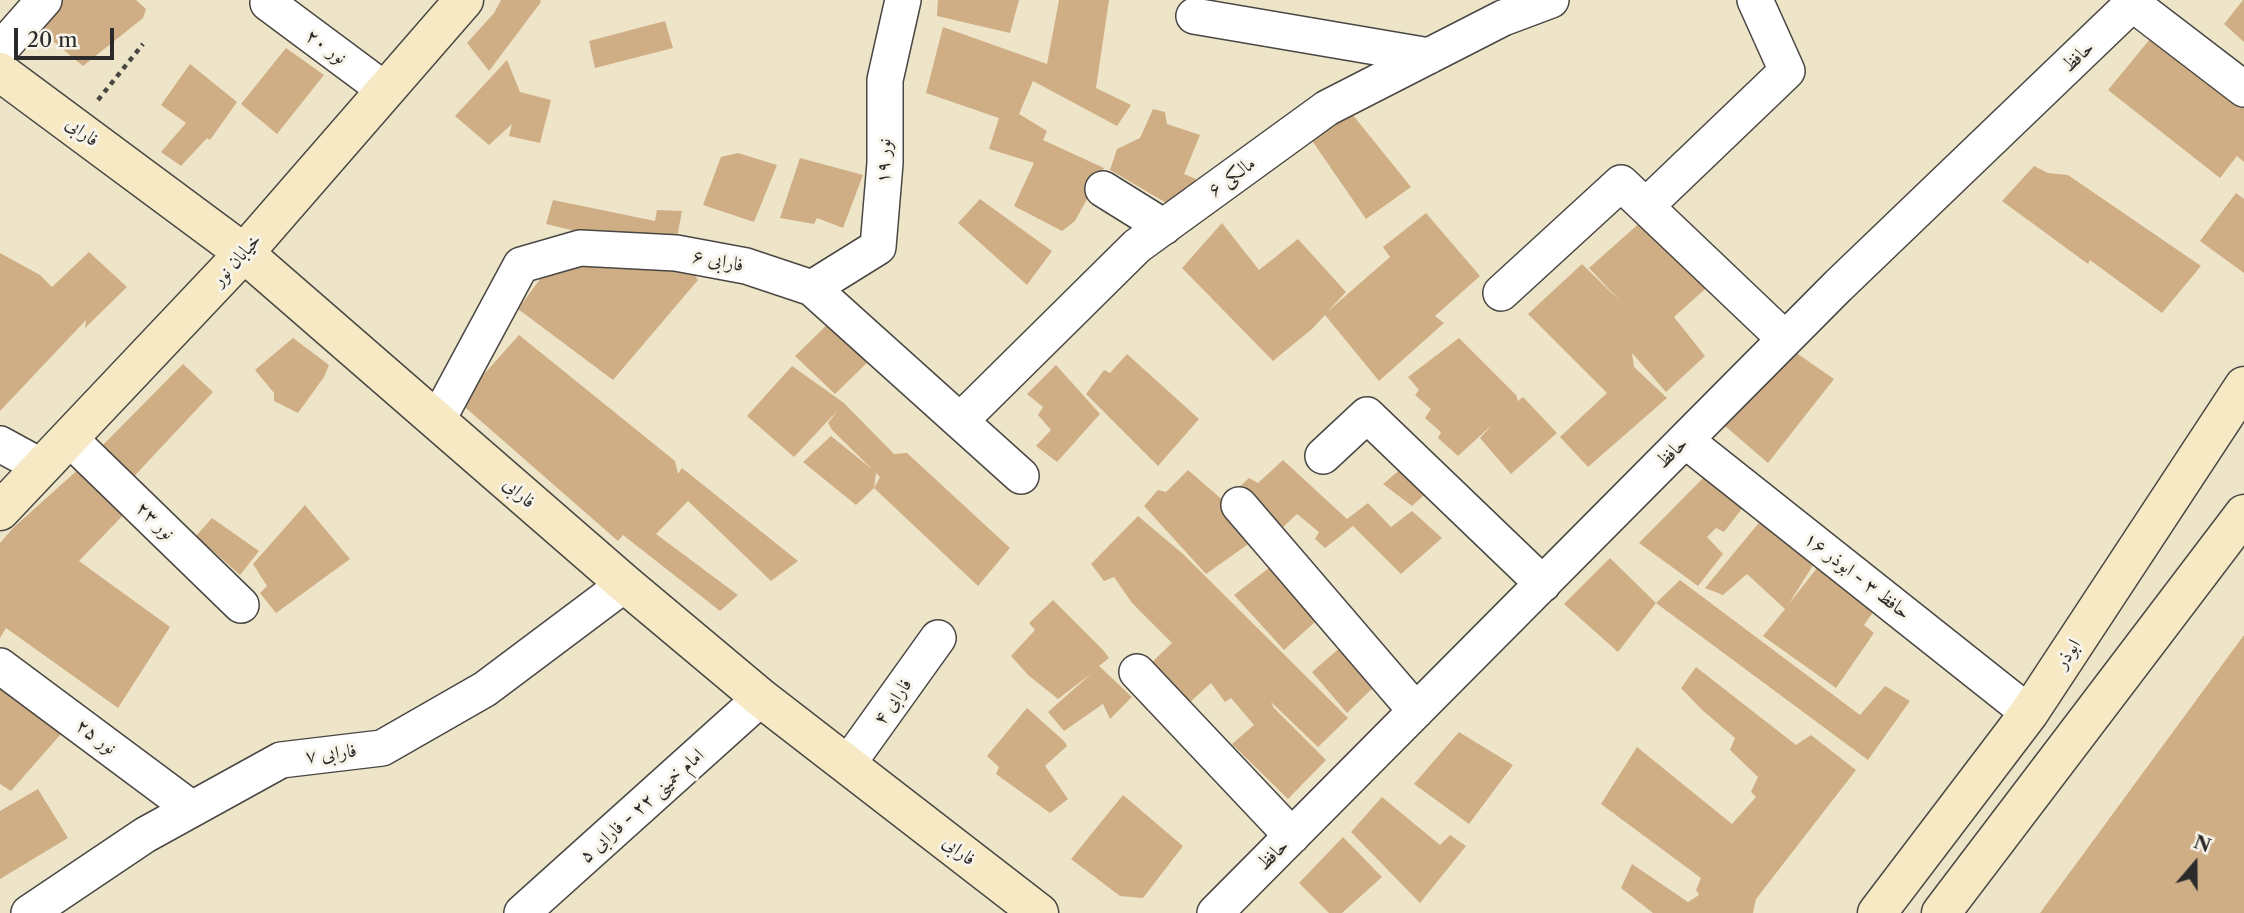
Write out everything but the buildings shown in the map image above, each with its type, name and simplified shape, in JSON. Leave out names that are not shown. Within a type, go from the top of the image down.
[{"type":"street","points":[[0,50],[44,0]]},
{"type":"street","name":"خیابان نور","points":[[0,511],[244,253],[464,0]]},
{"type":"street","name":"نور ۱۹","points":[[812,288],[878,247],[885,163],[885,80],[903,0]]},
{"type":"street","name":"مالکی ۶","points":[[960,421],[1137,246],[1327,108],[1503,18],[1551,0]]},
{"type":"street","points":[[1646,206],[1787,71],[1755,0]]},
{"type":"street","points":[[2135,2],[2244,89]]},
{"type":"street","name":"حافظ","points":[[1216,913],[1785,339],[2135,2]]},
{"type":"street","name":"نور ۲۰","points":[[268,4],[385,90]]},
{"type":"street","points":[[1194,16],[1429,56]]},
{"type":"street","name":"فارابی","points":[[0,72],[244,253],[625,584],[761,698],[1039,913]]},
{"type":"street","points":[[1501,293],[1621,183],[1785,339]]},
{"type":"street","points":[[1103,189],[1164,227]]},
{"type":"street","name":"فارابی ۶","points":[[437,421],[521,265],[580,248],[676,253],[746,266],[812,288],[1021,476]]},
{"type":"street","name":"ابوذر","points":[[1877,913],[2029,713],[2244,386]]},
{"type":"street","points":[[1323,456],[1367,415],[1543,584]]},
{"type":"street","name":"نور ۲۳","points":[[69,438],[241,605]]},
{"type":"street","name":"حافظ ۳ - ابوذر ۱۶","points":[[1685,440],[2029,713]]},
{"type":"street","points":[[0,444],[42,467]]},
{"type":"street","points":[[1239,505],[1416,711]]},
{"type":"street","points":[[1941,913],[2244,514]]},
{"type":"street","name":"فارابی ۷","points":[[29,913],[145,835],[281,760],[382,748],[485,689],[625,584]]},
{"type":"street","name":"فارابی ۴","points":[[848,765],[938,638]]},
{"type":"street","name":"نور ۲۵","points":[[0,666],[192,809]]},
{"type":"street","points":[[1137,672],[1292,836]]},
{"type":"street","name":"امام خمینی ۲۲ - فارابی ۵","points":[[522,913],[761,698]]},
{"type":"path","points":[[76,128],[143,44]]}]
